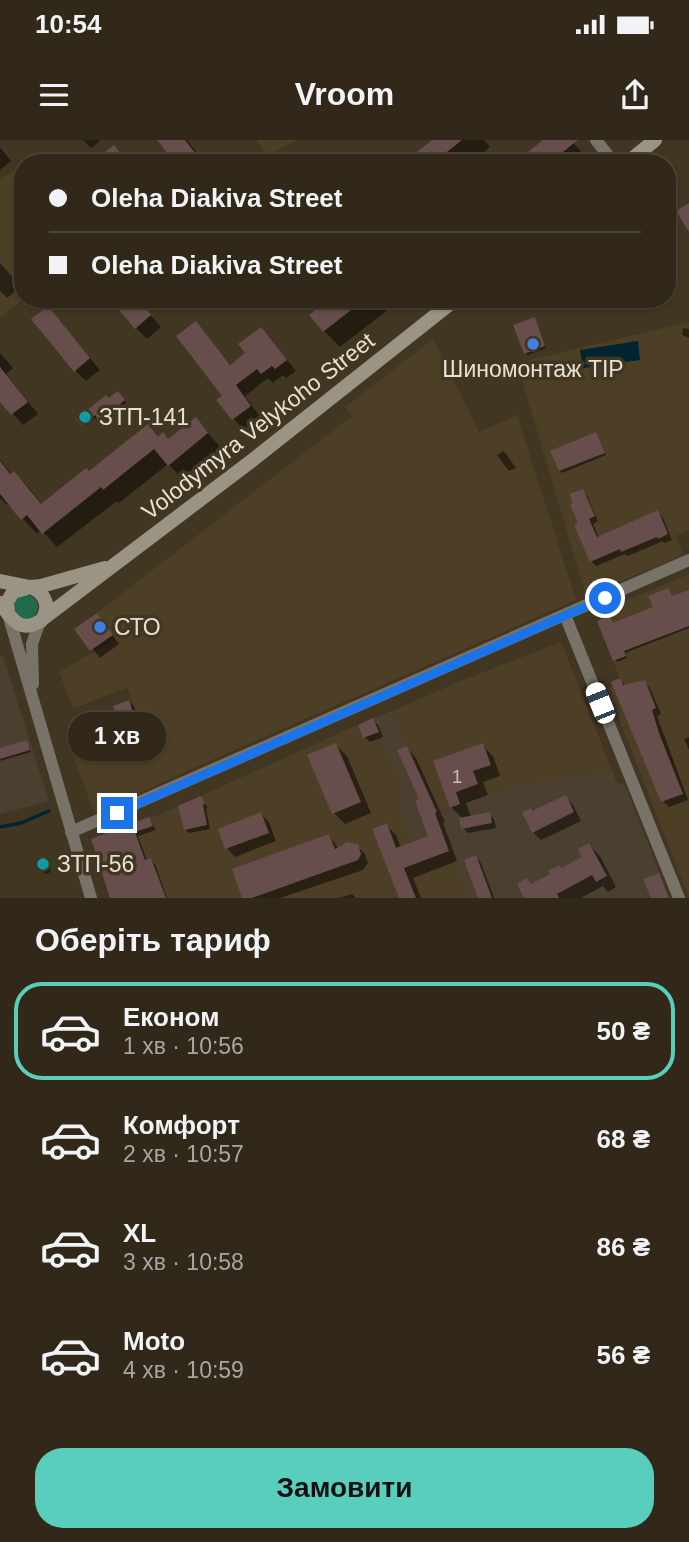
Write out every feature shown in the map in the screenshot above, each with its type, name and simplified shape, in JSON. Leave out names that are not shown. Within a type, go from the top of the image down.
[{"type":"street","points":[[596,140],[607,154]]},
{"type":"street","points":[[637,154],[655,140]]},
{"type":"street","name":"Volodymyra Velykoho Street","points":[[40,621],[120,563],[445,308]]},
{"type":"street","points":[[71,832],[689,560]]},
{"type":"street","name":"Volodymyra Velykoho Street","points":[[0,580],[30,587],[51,585],[120,563]]},
{"type":"street","points":[[35,705],[31,658],[33,637],[46,611],[45,600],[39,591],[30,587],[13,592],[4,609],[91,898]]},
{"type":"street","points":[[4,609],[14,623],[25,627],[40,621]]},
{"type":"street","points":[[565,615],[679,898]]},
{"type":"shaded area","points":[[256,140],[297,140],[269,154]]},
{"type":"shaded area","points":[[14,170],[14,306],[0,318],[0,181]]},
{"type":"shaded area","points":[[689,322],[689,530],[676,536],[683,555],[586,596],[517,363]]},
{"type":"shaded area","points":[[433,339],[479,432],[517,415],[576,600],[180,774],[98,813],[94,812],[69,746],[115,731],[140,719],[127,688],[73,708],[59,672],[115,640],[97,613],[352,416],[345,407]]},
{"type":"shaded area","points":[[689,574],[689,897],[607,688],[612,686],[610,682],[620,678],[597,621],[600,620],[597,613]]},
{"type":"shaded area","points":[[561,642],[612,770],[501,789],[435,813],[392,711]]},
{"type":"shaded area","points":[[3,656],[49,801],[0,814],[0,657]]},
{"type":"shaded area","points":[[392,711],[435,813],[501,789],[612,770],[617,783],[625,785],[669,898],[468,898],[449,851],[417,863],[397,807],[400,783],[381,744],[373,718]]},
{"type":"shaded area","points":[[373,718],[381,744],[400,783],[397,807],[417,863],[449,851],[468,898],[110,898],[91,839],[158,815]]},
{"type":"green space","points":[[21,595],[31,595],[38,602],[38,612],[31,619],[21,619],[14,612],[14,602]]},
{"type":"water","points":[[638,341],[640,360],[583,368],[580,350]]},
{"type":"building","points":[[157,140],[185,140],[196,154],[168,154]]},
{"type":"building","points":[[432,140],[462,140],[444,154],[414,154]]},
{"type":"building","points":[[543,140],[578,140],[560,154],[525,154]]},
{"type":"building","points":[[114,145],[121,154],[103,154]]},
{"type":"building","points":[[689,203],[689,232],[676,211]]},
{"type":"building","points":[[45,308],[50,308],[90,358],[74,372],[31,319]]},
{"type":"building","points":[[118,308],[145,308],[151,315],[135,329]]},
{"type":"building","points":[[318,308],[354,308],[323,332],[309,315]]},
{"type":"building","points":[[535,317],[545,346],[524,354],[513,325]]},
{"type":"building","points":[[196,321],[230,365],[245,353],[238,344],[261,327],[287,360],[275,369],[272,366],[261,374],[257,369],[236,385],[251,406],[232,420],[216,400],[222,396],[176,336]]},
{"type":"building","points":[[0,367],[28,402],[11,415],[0,402]]},
{"type":"building","points":[[118,391],[125,400],[100,421],[95,415],[82,426],[76,419],[106,395],[109,398]]},
{"type":"building","points":[[196,417],[208,433],[168,466],[154,449],[42,534],[27,515],[21,520],[0,494],[0,461],[10,474],[14,471],[41,504],[86,468],[89,471],[148,424],[158,437],[163,432],[168,439]]},
{"type":"building","points":[[596,432],[605,453],[559,471],[550,451]]},
{"type":"building","points":[[583,489],[595,516],[589,519],[597,537],[658,510],[668,534],[590,562],[574,525],[578,523],[569,494]]},
{"type":"building","points":[[668,588],[672,596],[689,590],[689,626],[624,651],[626,656],[613,661],[597,621],[610,616],[613,623],[653,607],[648,596]]},
{"type":"building","points":[[97,613],[113,635],[90,651],[74,629]]},
{"type":"building","points":[[620,678],[623,685],[645,680],[656,708],[652,710],[659,733],[683,794],[661,802],[611,682]]},
{"type":"building","points":[[129,700],[134,715],[118,720],[113,706]]},
{"type":"building","points":[[373,718],[379,732],[363,738],[358,725]]},
{"type":"building","points":[[27,740],[30,750],[0,759],[0,748]]},
{"type":"building","points":[[336,743],[361,802],[332,814],[307,755]]},
{"type":"building","points":[[483,743],[491,765],[473,771],[478,784],[456,792],[460,804],[450,808],[433,761]]},
{"type":"building","points":[[407,746],[437,812],[435,813],[449,851],[404,868],[416,898],[399,898],[372,829],[387,823],[396,848],[428,836],[415,801],[419,799],[397,750]]},
{"type":"building","points":[[566,795],[574,812],[532,833],[522,812],[531,808],[532,811]]},
{"type":"building","points":[[201,796],[205,804],[207,825],[184,830],[178,806]]},
{"type":"building","points":[[261,812],[269,833],[225,849],[218,829]]},
{"type":"building","points":[[490,812],[492,823],[461,829],[459,818]]},
{"type":"building","points":[[149,817],[153,826],[135,832],[145,860],[151,858],[166,898],[110,898],[91,839]]},
{"type":"building","points":[[329,834],[335,849],[347,842],[358,844],[361,854],[358,860],[252,898],[242,898],[232,869]]},
{"type":"building","points":[[589,843],[607,876],[596,882],[592,875],[557,894],[559,898],[524,898],[517,884],[527,878],[531,884],[550,874],[548,871],[560,865],[561,868],[582,857],[578,849]]},
{"type":"building","points":[[476,855],[492,898],[478,898],[464,860]]},
{"type":"building","points":[[659,873],[669,898],[651,898],[643,879]]},
{"type":"waterway","points":[[0,827],[21,823],[49,811]]},
{"type":"place","name":"Шиномонтаж ТІР","points":[[533,344]]},
{"type":"place","name":"ЗТП-141","points":[[85,417]]},
{"type":"place","name":"СТО","points":[[100,627]]},
{"type":"place","name":"ЗТП-56","points":[[43,864]]},
{"type":"route","points":[[117,813],[605,598]]}]
